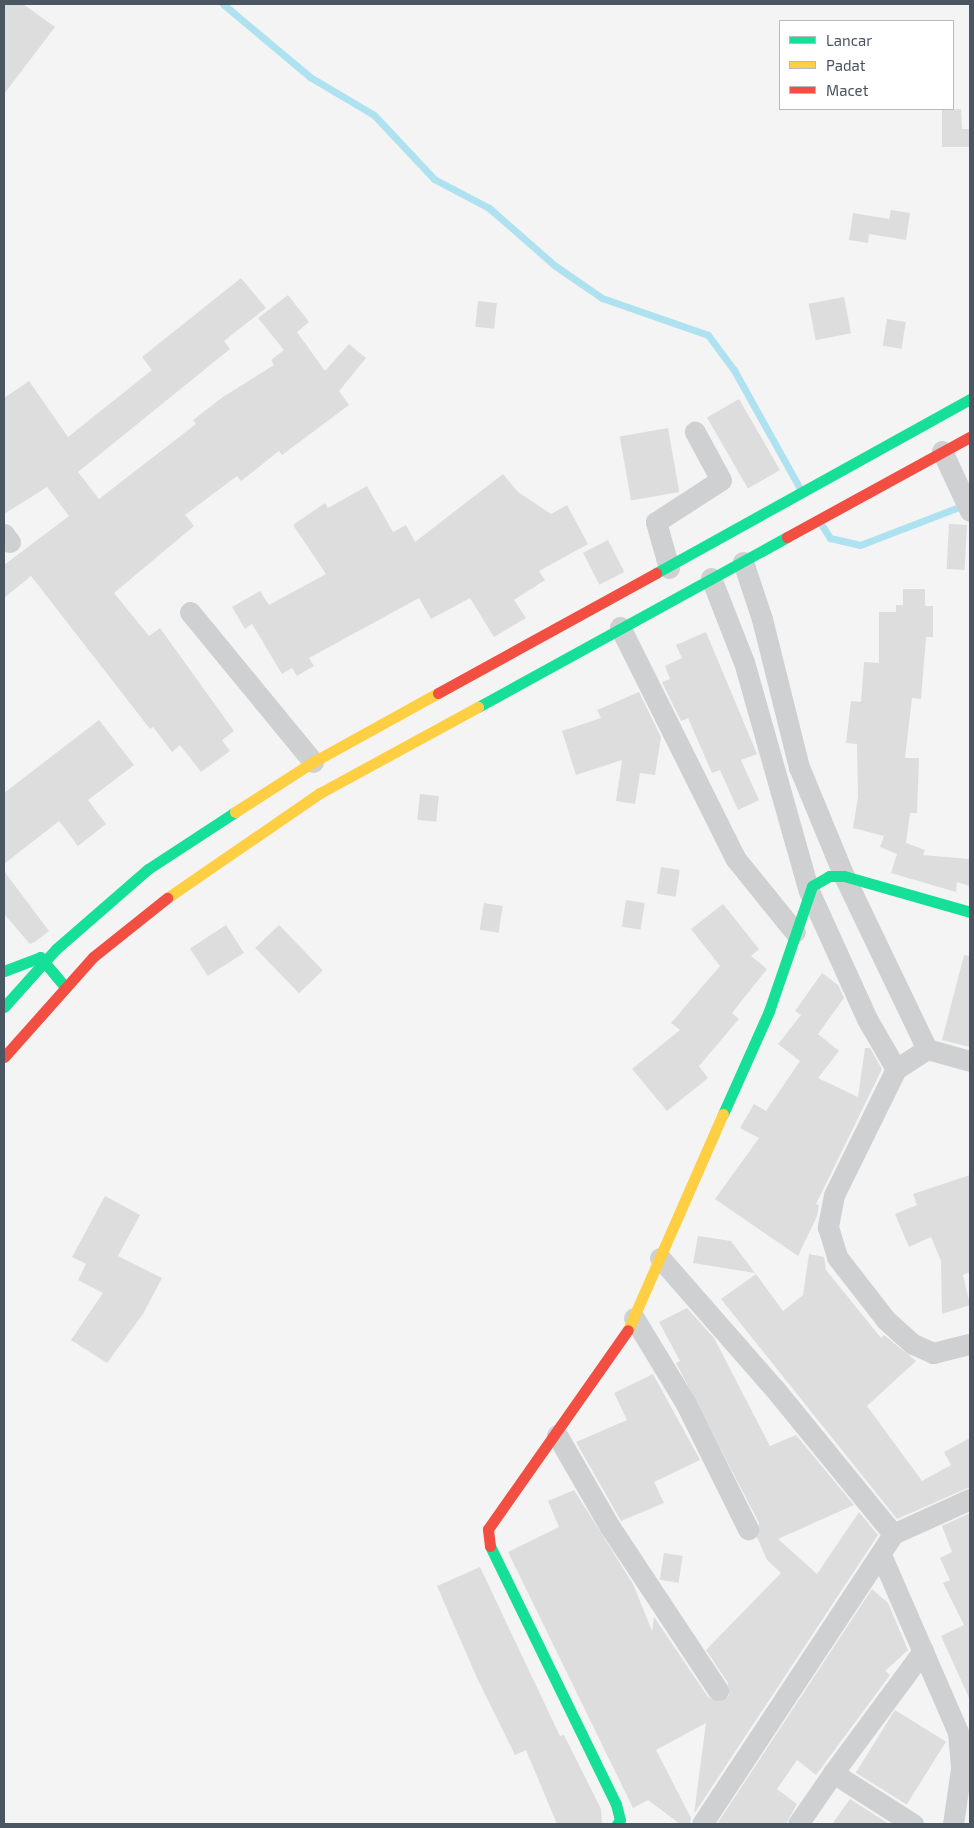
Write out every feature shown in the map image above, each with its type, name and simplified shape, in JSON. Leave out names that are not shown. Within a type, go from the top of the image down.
[{"type":"main road","points":[[4,1007],[45,960],[148,869],[313,762],[669,568],[970,399]]},
{"type":"main road","points":[[4,1057],[93,957],[173,893],[320,793],[620,627],[855,502],[970,437]]},
{"type":"main road","points":[[617,1824],[620,1820],[616,1804],[487,1539],[488,1529],[507,1500],[604,1371],[634,1318],[769,1011],[809,891],[824,878],[844,876],[970,912]]},
{"type":"main road","points":[[4,971],[30,959],[45,960],[65,987]]},
{"type":"street","points":[[669,568],[656,522],[721,480],[694,432]]},
{"type":"street","points":[[942,452],[970,510]]},
{"type":"street","points":[[750,558],[762,619],[799,767],[844,876],[927,1049]]},
{"type":"street","points":[[711,578],[744,662],[809,891],[867,1018],[896,1069]]},
{"type":"street","points":[[190,612],[313,762]]},
{"type":"street","points":[[620,627],[735,858],[795,932]]},
{"type":"street","points":[[970,1061],[927,1049],[896,1069],[834,1195],[828,1214],[829,1239],[837,1257],[886,1320],[912,1344],[933,1353],[970,1344]]},
{"type":"street","points":[[660,1258],[774,1388],[893,1534]]},
{"type":"street","points":[[634,1318],[686,1404],[748,1530]]},
{"type":"street","points":[[557,1435],[610,1527],[718,1690]]},
{"type":"street","points":[[702,1824],[881,1555],[893,1534],[970,1499]]},
{"type":"street","points":[[881,1555],[958,1732],[961,1769],[953,1824]]},
{"type":"street","points":[[798,1824],[832,1773],[923,1651]]},
{"type":"street","points":[[832,1773],[914,1824]]},
{"type":"building","points":[[4,4],[23,4],[55,27],[4,94]]},
{"type":"building","points":[[961,109],[962,129],[970,129],[970,147],[942,147],[942,110]]},
{"type":"building","points":[[891,210],[910,213],[906,240],[869,234],[868,243],[849,240],[853,213],[889,219]]},
{"type":"building","points":[[241,278],[266,308],[224,341],[230,349],[78,472],[99,499],[196,424],[193,420],[223,397],[274,365],[271,360],[284,350],[258,318],[288,295],[309,322],[297,332],[325,371],[349,344],[366,358],[339,391],[349,405],[282,455],[279,451],[241,481],[237,476],[185,515],[194,526],[114,593],[149,636],[160,628],[234,731],[222,740],[230,751],[201,772],[180,745],[172,752],[153,727],[150,729],[31,576],[4,598],[4,565],[69,516],[47,487],[4,514],[4,398],[29,381],[68,437],[152,370],[142,357]]},
{"type":"building","points":[[844,297],[851,333],[816,340],[809,304]]},
{"type":"building","points":[[478,301],[497,303],[494,329],[475,327]]},
{"type":"building","points":[[887,319],[906,322],[902,349],[883,346]]},
{"type":"building","points":[[739,399],[780,470],[748,489],[707,417]]},
{"type":"building","points":[[668,428],[679,492],[631,501],[620,437]]},
{"type":"building","points":[[503,474],[518,492],[551,514],[567,505],[588,544],[539,571],[545,580],[514,600],[526,618],[494,637],[470,598],[431,619],[419,598],[309,658],[314,666],[297,676],[292,668],[282,674],[252,624],[245,629],[232,607],[260,591],[269,605],[326,574],[293,525],[325,503],[328,508],[367,486],[393,532],[406,525],[415,542]]},
{"type":"building","points":[[949,524],[967,525],[965,570],[947,569]]},
{"type":"building","points":[[608,540],[624,572],[599,585],[583,553]]},
{"type":"building","points":[[903,589],[925,589],[925,606],[933,606],[933,637],[926,637],[921,699],[912,698],[905,758],[919,758],[917,813],[910,813],[906,843],[925,850],[923,855],[970,859],[970,886],[957,882],[956,892],[891,873],[897,854],[880,847],[884,836],[853,828],[858,797],[857,744],[846,743],[851,701],[861,702],[864,662],[879,663],[879,612],[896,612],[896,605],[903,605]]},
{"type":"building","points":[[706,632],[757,754],[741,760],[759,800],[738,810],[720,770],[712,773],[688,718],[681,721],[662,682],[670,679],[665,666],[682,658],[676,645]]},
{"type":"building","points":[[639,692],[661,737],[655,775],[640,773],[635,804],[616,801],[622,760],[576,775],[562,731],[601,718],[597,710]]},
{"type":"building","points":[[99,720],[134,765],[88,800],[106,824],[78,846],[59,821],[4,864],[4,793]]},
{"type":"building","points":[[420,794],[439,796],[436,822],[417,820]]},
{"type":"building","points":[[661,867],[680,870],[676,897],[657,894]]},
{"type":"building","points":[[4,871],[49,931],[30,944],[4,914]]},
{"type":"building","points":[[626,900],[645,903],[641,930],[622,927]]},
{"type":"building","points":[[484,903],[503,906],[499,933],[480,930]]},
{"type":"building","points":[[723,904],[759,949],[751,956],[767,969],[732,1013],[739,1019],[699,1066],[708,1078],[667,1111],[632,1069],[680,1030],[671,1023],[720,966],[691,929]]},
{"type":"building","points":[[226,925],[244,953],[208,976],[190,948]]},
{"type":"building","points":[[279,925],[323,970],[299,993],[255,948]]},
{"type":"building","points":[[964,955],[970,956],[970,1047],[942,1040]]},
{"type":"building","points":[[822,973],[838,985],[844,998],[818,1034],[839,1051],[818,1078],[858,1097],[865,1048],[870,1048],[882,1069],[816,1204],[819,1205],[817,1216],[798,1256],[715,1199],[759,1138],[740,1128],[754,1104],[766,1111],[800,1061],[778,1044],[801,1015],[795,1011]]},
{"type":"building","points":[[970,1175],[970,1272],[963,1275],[970,1305],[942,1314],[941,1261],[931,1237],[909,1247],[895,1214],[917,1205],[913,1194]]},
{"type":"building","points":[[105,1196],[140,1215],[118,1256],[162,1278],[143,1314],[107,1363],[71,1340],[103,1293],[78,1280],[86,1264],[72,1257]]},
{"type":"building","points":[[698,1236],[731,1241],[755,1273],[693,1263]]},
{"type":"building","points":[[809,1254],[824,1257],[826,1270],[881,1338],[884,1335],[916,1361],[867,1406],[922,1481],[951,1465],[944,1452],[970,1438],[970,1487],[897,1519],[721,1299],[756,1274],[783,1311],[803,1295]]},
{"type":"building","points":[[687,1308],[714,1338],[770,1446],[796,1435],[854,1505],[778,1539],[817,1574],[859,1512],[878,1535],[694,1814],[706,1723],[656,1750],[691,1818],[690,1824],[680,1824],[648,1800],[633,1808],[508,1552],[559,1527],[548,1501],[574,1490],[633,1584],[652,1631],[654,1617],[708,1697],[719,1702],[729,1696],[728,1683],[706,1650],[781,1573],[767,1560],[757,1537],[759,1523],[676,1363],[680,1361],[659,1322]]},
{"type":"building","points":[[653,1374],[700,1460],[654,1482],[664,1503],[621,1521],[576,1442],[627,1420],[614,1393]]},
{"type":"building","points":[[970,1513],[970,1700],[941,1636],[964,1625],[943,1583],[950,1580],[940,1558],[952,1552],[942,1526]]},
{"type":"building","points":[[664,1553],[683,1556],[679,1583],[660,1580]]},
{"type":"building","points":[[480,1567],[560,1736],[564,1735],[601,1809],[602,1824],[557,1824],[526,1750],[515,1755],[477,1678],[437,1586]]},
{"type":"building","points":[[872,1589],[888,1603],[908,1650],[885,1671],[890,1675],[816,1775],[797,1760],[777,1789],[797,1804],[786,1824],[717,1824]]},
{"type":"building","points":[[895,1710],[946,1742],[907,1805],[856,1773]]},
{"type":"building","points":[[850,1799],[889,1824],[832,1824]]},
{"type":"waterway","points":[[223,4],[310,77],[374,115],[434,179],[489,208],[554,265],[602,298],[708,335],[734,370],[799,487]]},
{"type":"waterway","points":[[821,524],[830,538],[860,545],[964,505]]},
{"type":"traffic: fast","points":[[656,573],[970,399]]},
{"type":"traffic: fast","points":[[478,707],[787,537]]},
{"type":"traffic: fast","points":[[4,1007],[56,949],[148,869],[235,812]]},
{"type":"traffic: fast","points":[[723,1114],[769,1011],[812,886],[829,876],[844,876],[970,912]]},
{"type":"traffic: fast","points":[[4,971],[40,957],[65,987]]},
{"type":"traffic: fast","points":[[490,1546],[616,1804],[620,1820],[617,1824]]},
{"type":"traffic: slow","points":[[235,812],[313,762],[438,693]]},
{"type":"traffic: slow","points":[[167,898],[320,793],[478,707]]},
{"type":"traffic: slow","points":[[628,1330],[723,1114]]},
{"type":"traffic: jam","points":[[787,537],[970,437]]},
{"type":"traffic: jam","points":[[438,693],[656,573]]},
{"type":"traffic: jam","points":[[4,1057],[93,957],[167,898]]},
{"type":"traffic: jam","points":[[490,1546],[488,1529],[628,1330]]}]
